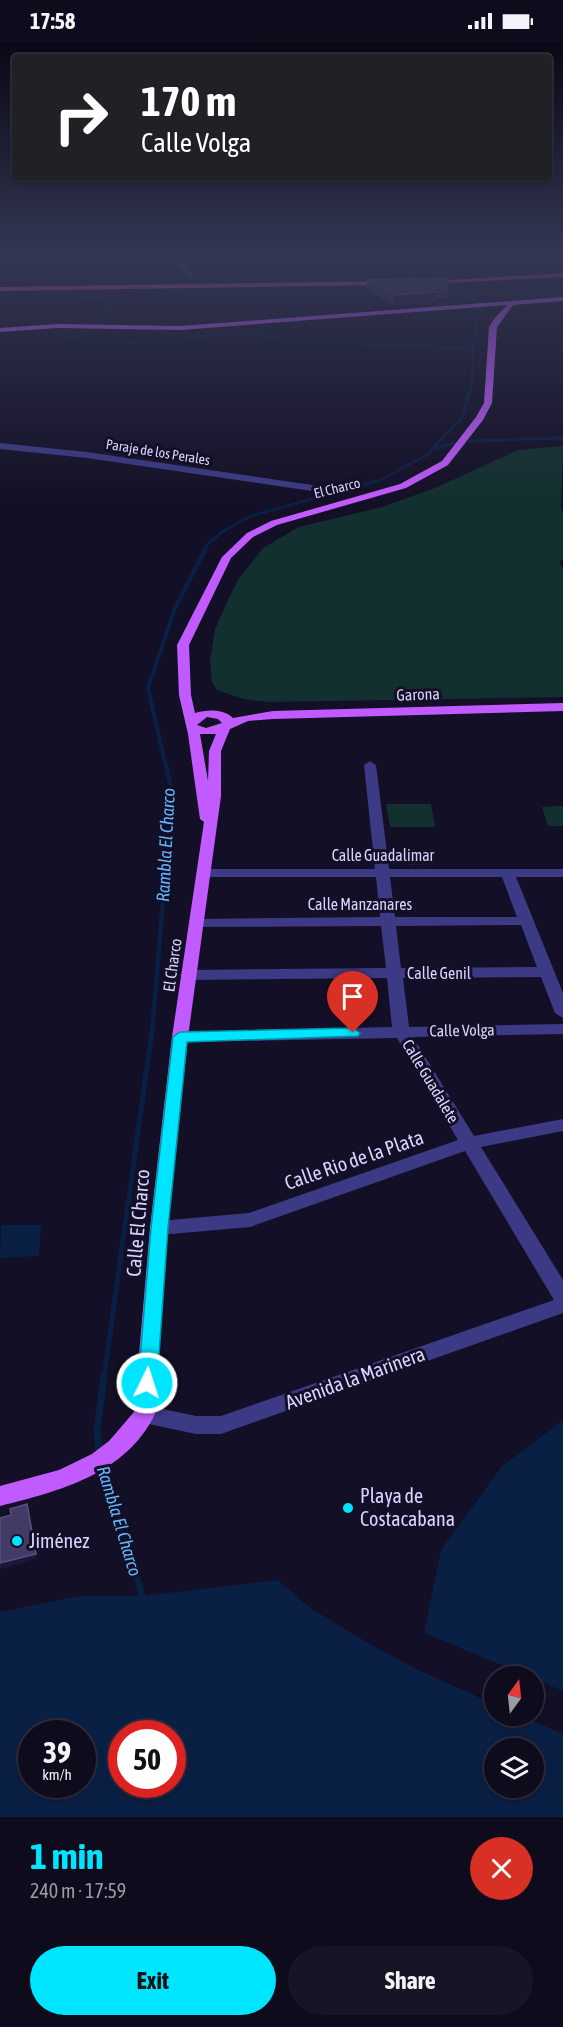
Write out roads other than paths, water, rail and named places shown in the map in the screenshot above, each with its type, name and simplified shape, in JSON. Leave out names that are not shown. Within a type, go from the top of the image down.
[{"type":"main road","name":"El Charco","points":[[208,827],[187,701],[183,645],[227,557],[250,535],[274,523],[385,493],[418,480],[445,464],[480,418],[488,403],[492,338]]},
{"type":"main road","points":[[187,701],[227,718],[226,727]]},
{"type":"main road","name":"Garona","points":[[273,715],[563,707]]},
{"type":"main road","points":[[212,713],[273,715],[244,719],[226,727],[204,732],[192,724],[212,713]]},
{"type":"main road","name":"El Charco","points":[[180,1037],[214,796],[214,751],[226,727]]},
{"type":"main road","name":"Calle El Charco","points":[[144,1414],[159,1228],[180,1037]]},
{"type":"main road","points":[[0,1496],[51,1483],[87,1469],[129,1437],[144,1414]]},
{"type":"street","name":"Paraje de los Perales","points":[[0,446],[87,454],[312,488]]},
{"type":"street","name":"Calle Guadalete","points":[[370,765],[393,973],[402,1031],[563,1298]]},
{"type":"street","points":[[507,872],[524,921],[563,1013]]},
{"type":"street","name":"Calle Guadalimar","points":[[203,873],[563,873]]},
{"type":"street","name":"Calle Manzanares","points":[[196,923],[524,921]]},
{"type":"street","name":"Calle Genil","points":[[188,975],[546,972]]},
{"type":"street","name":"Calle Volga","points":[[180,1037],[563,1029]]},
{"type":"street","name":"Calle Rio de la Plata","points":[[159,1228],[250,1220],[469,1143],[563,1125]]},
{"type":"street","name":"Avenida la Marinera","points":[[144,1414],[196,1425],[221,1425],[563,1305]]},
{"type":"water","points":[[1,1225],[41,1225],[39,1256],[0,1258]]},
{"type":"water","points":[[563,1420],[563,1691],[544,1683],[544,1666],[503,1666],[424,1633],[441,1550],[502,1466]]},
{"type":"water","points":[[278,1580],[302,1600],[354,1635],[409,1665],[484,1699],[484,1726],[544,1726],[563,1734],[563,1817],[0,1817],[0,1612],[79,1596],[142,1596]]},
{"type":"waterway","points":[[69,338],[129,343],[189,338]]},
{"type":"waterway","points":[[272,338],[473,349]]},
{"type":"waterway","name":"Rambla El Charco","points":[[473,349],[474,338]]},
{"type":"waterway","name":"Rambla El Charco","points":[[472,384],[473,349]]},
{"type":"waterway","name":"Rambla El Charco","points":[[204,551],[208,544],[222,532],[251,516],[380,480],[427,455],[462,417],[472,384]]},
{"type":"waterway","points":[[470,441],[563,438]]},
{"type":"waterway","points":[[433,449],[454,443]]},
{"type":"waterway","name":"Rambla El Charco","points":[[165,763],[148,688],[175,608],[205,550]]},
{"type":"waterway","name":"Rambla El Charco","points":[[152,1033],[172,792],[165,761]]},
{"type":"waterway","name":"Rambla El Charco","points":[[104,1377],[152,1031]]},
{"type":"waterway","name":"Rambla El Charco","points":[[99,1453],[97,1429],[104,1376]]},
{"type":"waterway","name":"Rambla El Charco","points":[[100,1464],[107,1474],[142,1596]]},
{"type":"place","name":"Playa de Costacabana","points":[[348,1508]]},
{"type":"place","name":"Jiménez","points":[[17,1541]]}]
